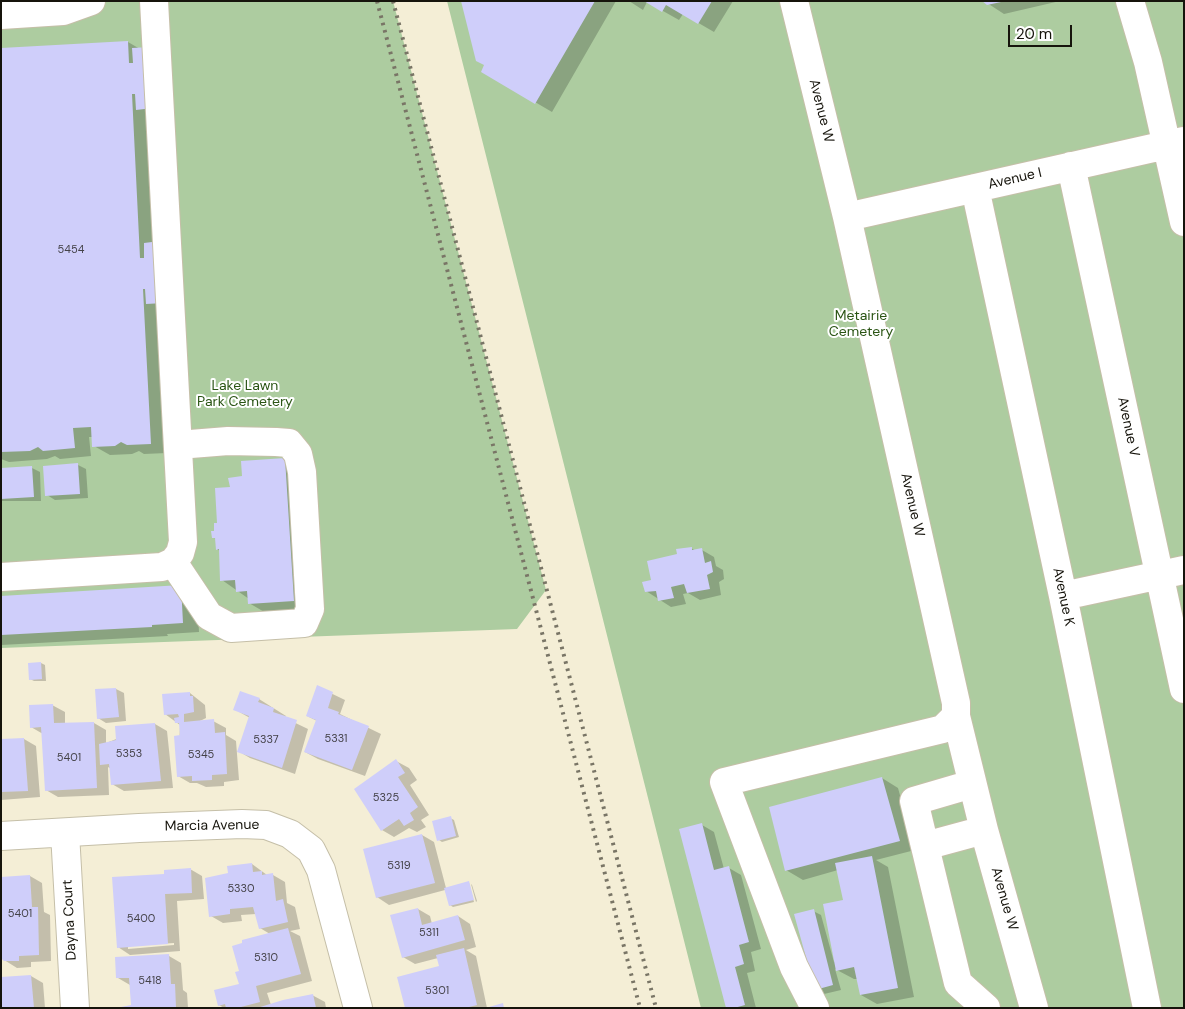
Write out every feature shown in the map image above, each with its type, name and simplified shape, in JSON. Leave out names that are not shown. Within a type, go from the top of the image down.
[{"type":"street","points":[[1,15],[63,11],[91,1]]},
{"type":"street","points":[[1,577],[162,567],[173,562],[180,554],[183,542],[154,1]]},
{"type":"street","name":"Avenue W","points":[[794,1],[847,218],[956,703],[956,716],[972,784],[1034,1008]]},
{"type":"street","points":[[1130,1],[1175,143],[1184,222]]},
{"type":"street","name":"Avenue I","points":[[847,218],[1175,143]]},
{"type":"street","name":"Avenue V","points":[[1071,166],[1172,573],[1184,689]]},
{"type":"street","name":"Avenue K","points":[[975,188],[1064,596],[1147,1008]]},
{"type":"street","points":[[173,562],[210,616],[231,628],[304,623],[310,609],[302,472],[298,454],[289,444],[276,442],[228,441],[178,445]]},
{"type":"street","points":[[1064,596],[1172,573]]},
{"type":"street","points":[[816,1008],[794,967],[724,782],[943,730],[956,716]]},
{"type":"street","points":[[972,784],[914,801],[958,982],[986,1008]]},
{"type":"street","name":"Marcia Avenue","points":[[1,836],[242,824],[266,826],[290,834],[311,850],[321,870],[358,1008]]},
{"type":"street","points":[[925,846],[984,830]]},
{"type":"street","name":"Dayna Court","points":[[65,833],[75,1008]]},
{"type":"green space","name":"Lake Lawn Park Cemetery","points":[[1,1],[393,1],[546,590],[517,629],[1,648]]},
{"type":"green space","name":"Metairie Cemetery","points":[[447,1],[1184,1],[1184,1008],[701,1008]]},
{"type":"building","points":[[461,1],[595,1],[535,104],[481,72],[484,65],[476,61]]},
{"type":"building","points":[[644,1],[712,1],[698,24],[666,5],[662,12]]},
{"type":"building","points":[[982,1],[1001,1],[1001,2],[987,5]]},
{"type":"building","points":[[128,41],[129,63],[133,63],[132,48],[150,47],[153,108],[136,110],[135,94],[132,94],[140,258],[144,258],[144,243],[160,241],[164,303],[146,304],[145,289],[143,289],[151,444],[127,445],[121,442],[115,446],[92,447],[91,427],[73,428],[75,448],[43,451],[38,447],[30,451],[1,452],[1,48]]},
{"type":"building","points":[[285,458],[294,601],[248,604],[247,591],[236,592],[235,580],[220,581],[219,549],[216,550],[215,538],[212,538],[211,531],[214,531],[214,523],[217,523],[215,488],[230,487],[228,478],[242,476],[241,461]]},
{"type":"building","points":[[78,463],[80,494],[45,496],[43,466]]},
{"type":"building","points":[[32,466],[34,497],[1,499],[1,468]]},
{"type":"building","points":[[692,547],[692,550],[702,548],[705,563],[711,561],[713,572],[707,575],[710,589],[687,593],[684,584],[671,587],[674,598],[658,601],[656,591],[645,592],[642,582],[651,580],[647,561],[677,554],[676,549]]},
{"type":"building","points":[[181,585],[183,623],[152,625],[152,627],[1,635],[1,596]]},
{"type":"building","points":[[41,662],[42,679],[29,680],[28,663]]},
{"type":"building","points":[[317,685],[333,692],[328,708],[369,726],[352,770],[304,752],[316,720],[306,716]]},
{"type":"building","points":[[116,688],[119,717],[97,719],[95,689]]},
{"type":"building","points":[[240,691],[260,698],[258,702],[274,708],[273,712],[297,720],[282,768],[237,752],[249,716],[233,710]]},
{"type":"building","points":[[190,692],[190,696],[193,696],[194,712],[184,714],[184,722],[214,719],[215,733],[225,732],[227,774],[212,775],[212,780],[192,781],[192,776],[177,777],[174,736],[180,735],[179,723],[175,723],[174,718],[179,717],[178,714],[164,715],[162,694]]},
{"type":"building","points":[[53,704],[54,723],[94,722],[97,788],[45,791],[41,727],[30,728],[29,705]]},
{"type":"building","points":[[155,723],[161,781],[111,785],[109,764],[100,765],[99,744],[116,740],[115,726]]},
{"type":"building","points":[[24,738],[28,791],[1,792],[1,739]]},
{"type":"building","points":[[396,759],[405,773],[398,777],[418,807],[410,813],[414,820],[404,826],[399,819],[381,831],[354,789]]},
{"type":"building","points":[[882,777],[900,841],[785,871],[769,807]]},
{"type":"building","points":[[451,816],[456,836],[437,841],[432,821]]},
{"type":"building","points":[[702,823],[714,870],[729,866],[749,942],[739,945],[744,964],[735,967],[745,1005],[734,1008],[726,1008],[679,829]]},
{"type":"building","points":[[422,834],[435,883],[376,898],[363,849]]},
{"type":"building","points":[[872,856],[898,988],[860,995],[854,967],[836,971],[823,904],[843,900],[835,863]]},
{"type":"building","points":[[252,863],[253,872],[262,871],[262,875],[273,873],[276,901],[283,899],[288,922],[259,929],[253,907],[230,909],[230,914],[209,917],[205,878],[228,873],[227,866]]},
{"type":"building","points":[[191,868],[192,893],[165,894],[168,944],[117,948],[112,877],[164,874],[164,870]]},
{"type":"building","points":[[30,875],[32,907],[38,907],[39,955],[19,956],[19,961],[4,961],[1,958],[1,877]]},
{"type":"building","points":[[469,881],[474,900],[449,906],[444,888]]},
{"type":"building","points":[[418,908],[422,925],[458,915],[465,940],[402,958],[390,915]]},
{"type":"building","points":[[814,909],[833,985],[815,990],[794,914]]},
{"type":"building","points":[[288,928],[301,974],[256,986],[260,1002],[237,1008],[226,1008],[225,1004],[218,1006],[214,990],[239,984],[235,972],[239,971],[232,946],[242,943],[242,940]]},
{"type":"building","points":[[464,948],[477,1005],[465,1008],[405,1008],[397,977],[439,966],[436,955]]},
{"type":"building","points":[[169,954],[171,984],[175,984],[176,1008],[116,1008],[131,1005],[129,978],[116,978],[115,957]]},
{"type":"building","points":[[31,975],[34,1008],[1,1008],[1,977]]},
{"type":"building","points":[[313,994],[316,1008],[257,1008],[283,1000]]},
{"type":"building","points":[[503,1003],[504,1008],[489,1008],[489,1007]]},
{"type":"railway","points":[[377,1],[640,1008]]},
{"type":"railway","points":[[393,1],[656,1008]]}]
